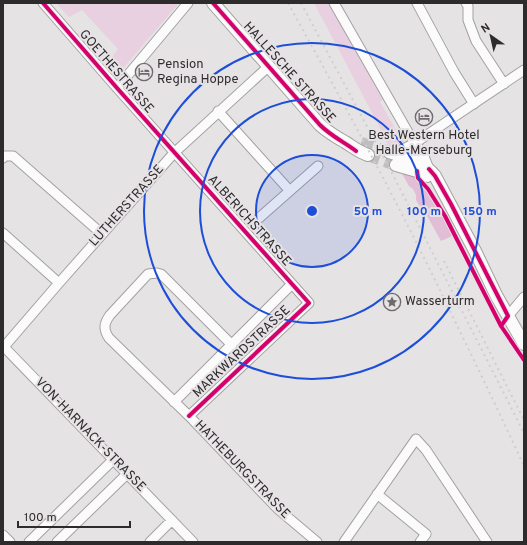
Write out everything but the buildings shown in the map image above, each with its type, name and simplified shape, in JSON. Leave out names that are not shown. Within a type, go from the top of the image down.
[{"type":"main road","name":"HALLESCHE STRASSE","points":[[213,3],[320,125],[356,151],[368,155]]},
{"type":"main road","name":"HALLESCHE STRASSE","points":[[345,142],[361,143]]},
{"type":"main road","points":[[394,157],[413,160],[429,169],[435,176],[524,344]]},
{"type":"main road","points":[[394,157],[438,183]]},
{"type":"street","name":"GOETHESTRASSE","points":[[43,3],[174,153]]},
{"type":"street","points":[[116,88],[188,3]]},
{"type":"street","points":[[334,3],[423,154],[429,169]]},
{"type":"street","points":[[417,3],[454,72],[474,104]]},
{"type":"street","points":[[466,3],[468,6],[468,20],[476,41],[504,84]]},
{"type":"street","name":"LUTHERSTRASSE","points":[[3,347],[174,153],[218,111],[269,66]]},
{"type":"street","points":[[394,157],[399,151],[474,104],[524,70]]},
{"type":"street","points":[[218,111],[290,191]]},
{"type":"street","name":"ALBERICHSTRASSE","points":[[174,153],[247,228],[309,303]]},
{"type":"street","points":[[3,158],[4,156],[13,156],[102,234]]},
{"type":"street","points":[[259,218],[318,166]]},
{"type":"street","points":[[3,233],[59,283]]},
{"type":"street","name":"HATHEBURGSTRASSE","points":[[232,345],[162,274],[148,274],[110,315],[106,320],[104,327],[109,338],[189,416],[278,509],[317,542]]},
{"type":"street","name":"MARKWARDSTRASSE","points":[[174,402],[292,284]]},
{"type":"street","points":[[508,316],[524,297]]},
{"type":"street","name":"MARKWARDSTRASSE","points":[[189,416],[309,303]]},
{"type":"street","name":"VON-HARNACK-STRASSE","points":[[3,347],[193,542]]},
{"type":"street","points":[[344,542],[416,439],[426,450],[487,542]]},
{"type":"street","points":[[29,542],[113,460]]},
{"type":"street","points":[[57,542],[127,474]]},
{"type":"street","points":[[377,494],[426,534],[420,542]]},
{"type":"street","points":[[150,542],[172,520]]},
{"type":"street","points":[[3,535],[10,542]]},
{"type":"shaded area","points":[[56,3],[179,3],[119,73],[109,61],[118,49],[82,10],[69,17]]},
{"type":"shaded area","points":[[314,3],[330,3],[384,99],[380,102],[399,135],[404,133],[406,137],[404,137],[404,141],[399,145],[389,148],[377,122]]},
{"type":"shaded area","points":[[400,170],[412,174],[424,185],[441,212],[452,236],[441,241],[426,214],[416,200],[416,195],[413,189],[409,186]]},
{"type":"tunnel","points":[[361,143],[389,152]]},
{"type":"tunnel","points":[[368,155],[396,165]]},
{"type":"tunnel","points":[[250,226],[259,218]]},
{"type":"railway","points":[[288,3],[392,194],[524,466]]},
{"type":"railway","points":[[301,3],[394,177],[524,433]]},
{"type":"railway","points":[[444,261],[524,420]]},
{"type":"cycle path","points":[[43,3],[309,303],[189,416]]},
{"type":"cycle path","points":[[213,3],[320,125],[333,136],[356,151]]},
{"type":"cycle path","points":[[429,169],[435,176],[451,204],[508,316],[501,326],[524,360]]},
{"type":"cycle path","points":[[417,171],[418,178],[428,189],[445,216],[501,326]]},
{"type":"place","name":"Pension Regina Hoppe","points":[[144,72]]},
{"type":"place","name":"Best Western Hotel Halle-Merseburg","points":[[424,117]]},
{"type":"place","name":"Wasserturm","points":[[392,302]]}]
